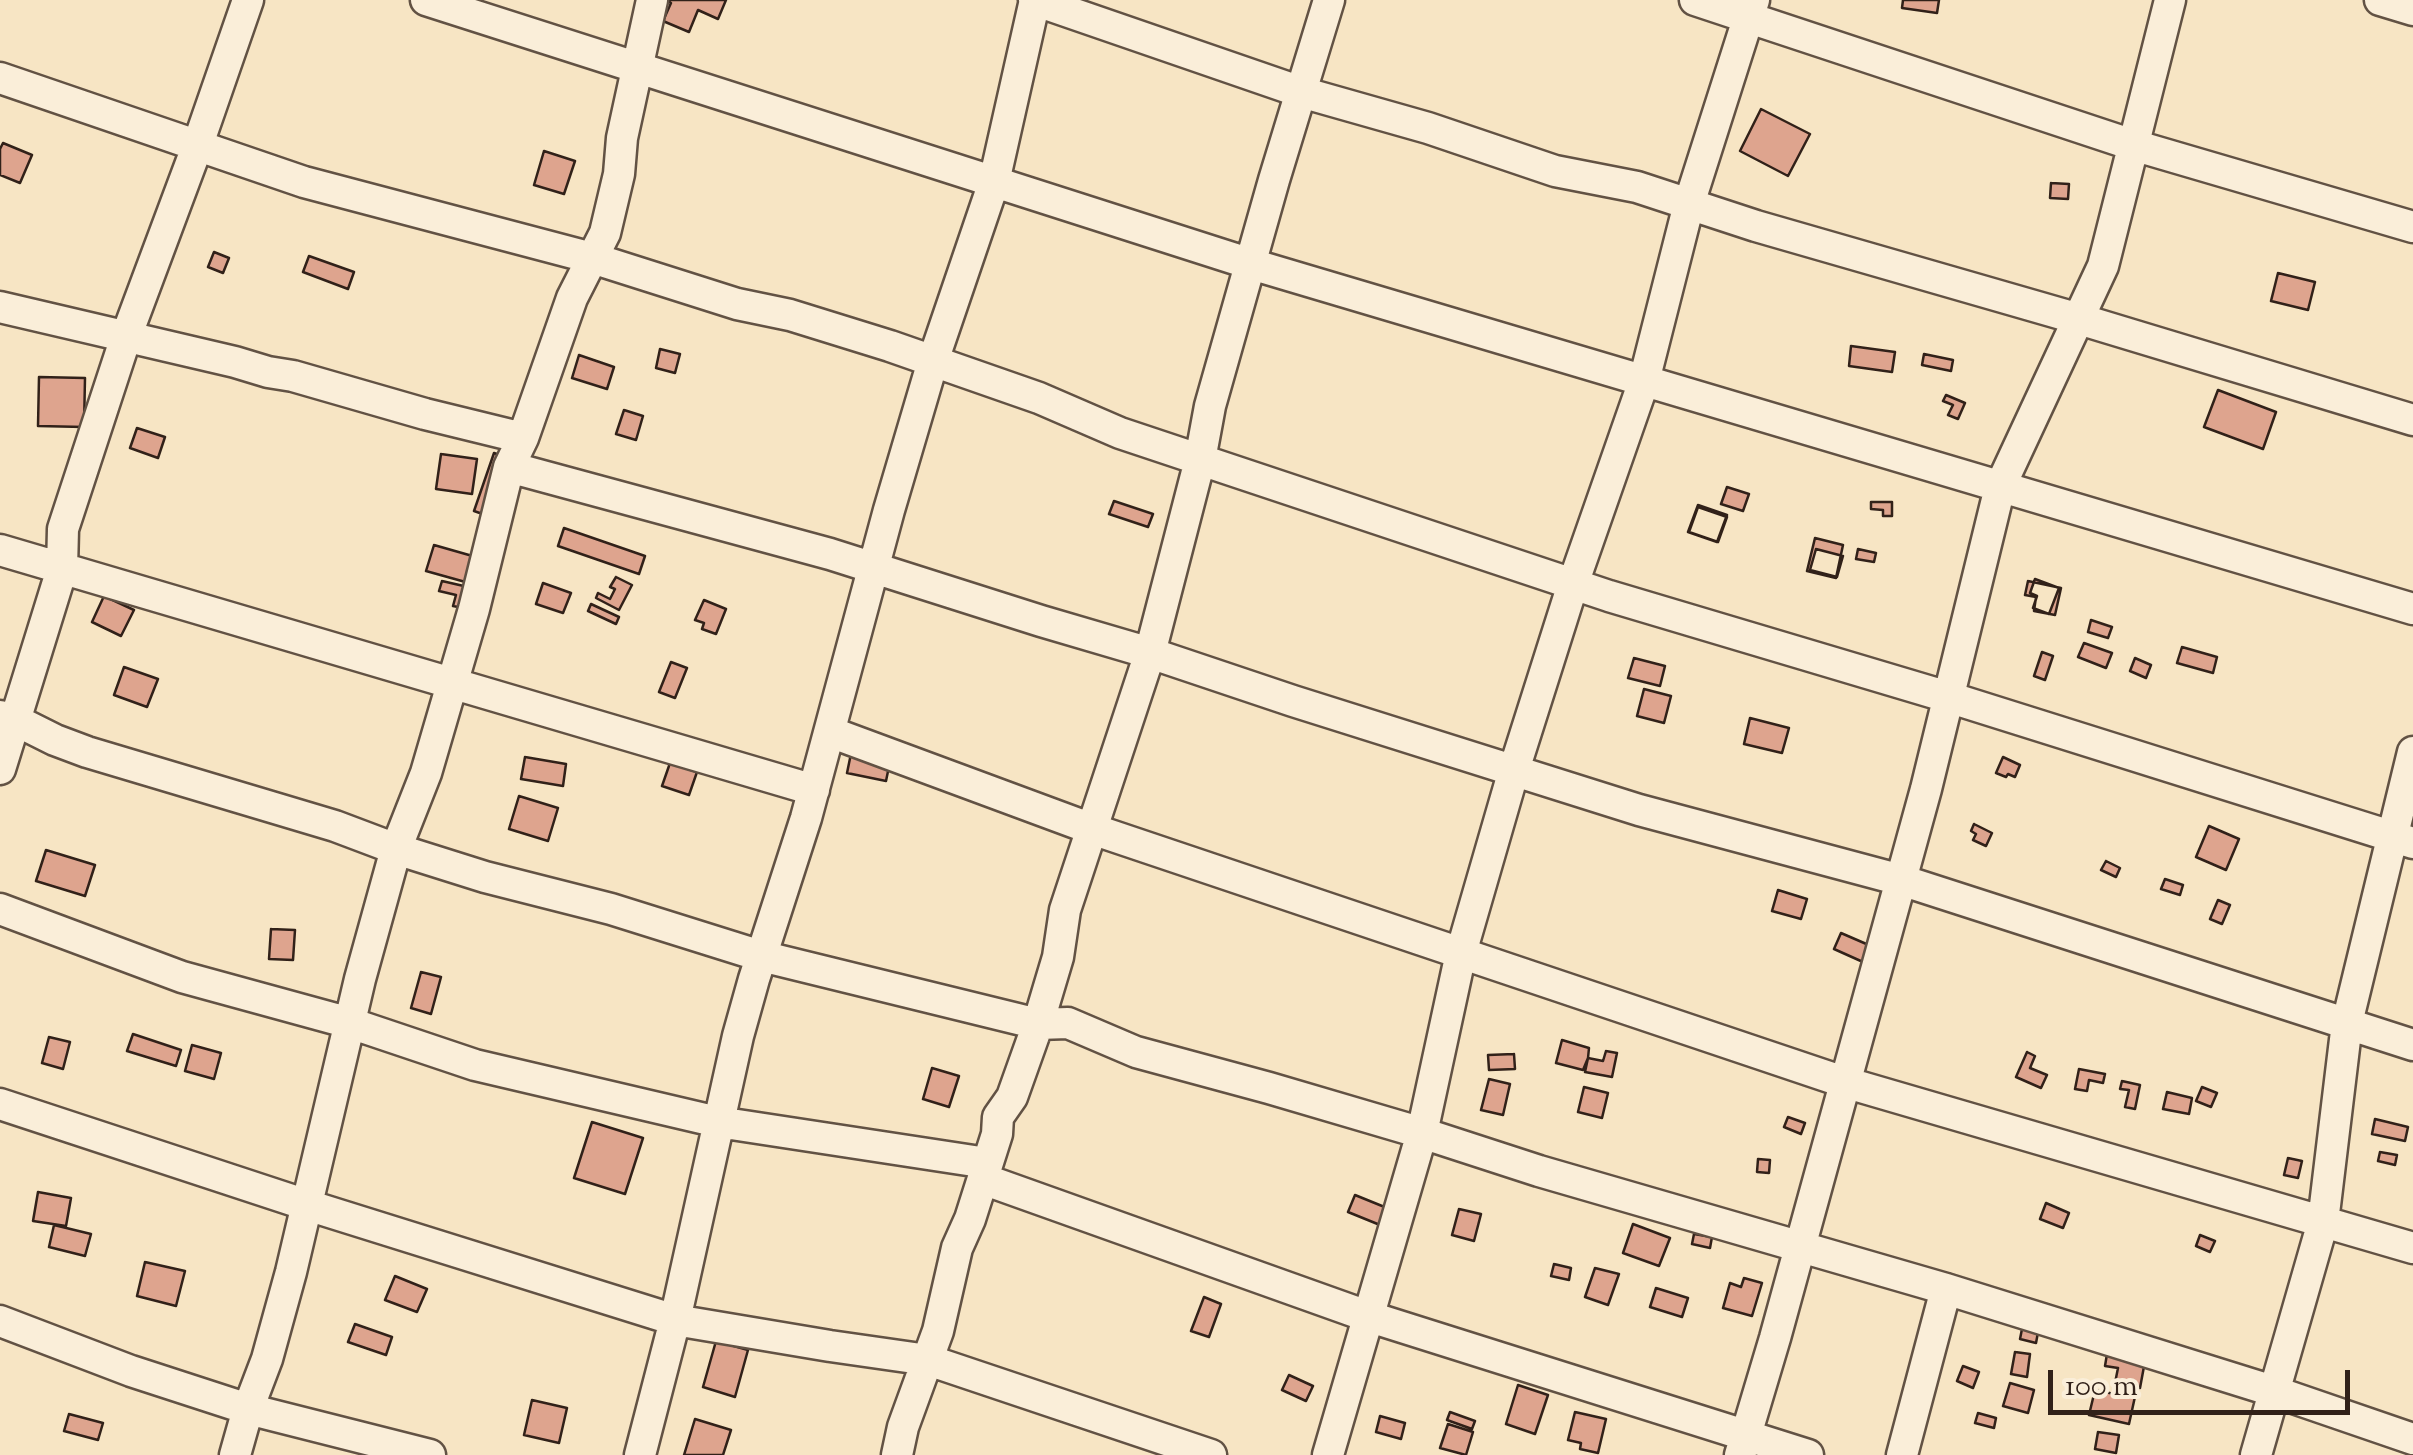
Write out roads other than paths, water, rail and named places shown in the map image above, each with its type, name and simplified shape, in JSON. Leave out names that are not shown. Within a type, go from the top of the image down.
[{"type":"street","points":[[0,769],[8,718],[62,570],[63,529],[126,336],[248,0]]},
{"type":"street","points":[[426,0],[1251,264],[2413,609]]},
{"type":"street","points":[[235,1455],[267,1358],[396,849],[426,773],[474,609],[509,467],[572,298],[605,233],[652,0]]},
{"type":"street","points":[[640,1455],[675,1320],[738,1036],[814,790],[932,361],[994,182],[1035,0],[1301,92],[1428,128],[1555,171],[1637,187],[1756,226],[2413,420]]},
{"type":"street","points":[[897,1455],[938,1331],[957,1248],[997,1134],[998,1117],[1012,1097],[1038,1024],[1058,957],[1065,910],[1150,654],[1210,406],[1329,0]]},
{"type":"street","points":[[1695,0],[1751,9],[2133,145],[2413,227]]},
{"type":"street","points":[[1743,1445],[1900,880],[2000,487],[2103,266],[2170,0]]},
{"type":"street","points":[[2380,0],[2413,10]]},
{"type":"street","points":[[1328,1455],[1422,1133],[1461,954],[1514,770],[1644,381],[1689,204],[1751,9]]},
{"type":"street","points":[[0,78],[304,182],[592,258],[737,304],[807,320],[1039,398],[1120,433],[1573,584],[2402,840]]},
{"type":"street","points":[[0,306],[293,376],[523,438]]},
{"type":"street","points":[[509,467],[875,568],[1640,810],[1900,880],[2413,1044]]},
{"type":"street","points":[[0,550],[814,790]]},
{"type":"street","points":[[8,718],[87,752],[335,826],[517,886],[611,909],[762,956],[1038,1024],[1068,1023],[1136,1052],[1946,1289],[2273,1391],[2413,1440]]},
{"type":"street","points":[[830,732],[1092,829],[1844,1082],[2413,1248]]},
{"type":"street","points":[[2256,1455],[2323,1222],[2347,1024],[2402,840],[2413,752]]},
{"type":"street","points":[[0,909],[182,977],[350,1023],[475,1065],[718,1122],[985,1171],[1367,1316],[1743,1445],[1808,1455]]},
{"type":"street","points":[[0,1104],[675,1320],[928,1360],[1211,1455]]},
{"type":"street","points":[[1902,1455],[1946,1289]]},
{"type":"street","points":[[0,1320],[131,1371],[248,1408],[430,1455]]}]
